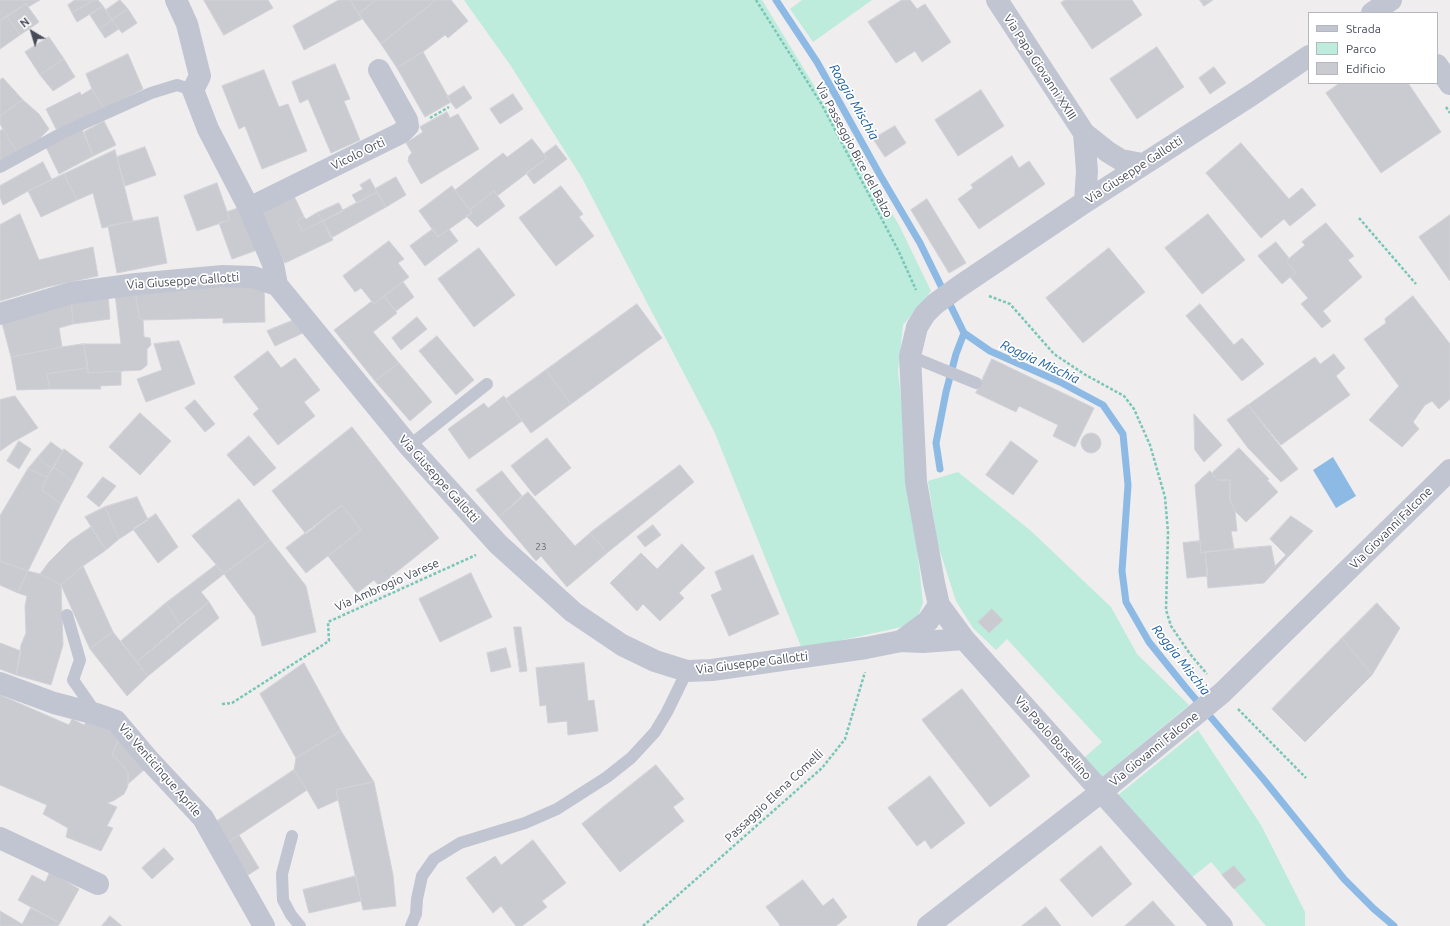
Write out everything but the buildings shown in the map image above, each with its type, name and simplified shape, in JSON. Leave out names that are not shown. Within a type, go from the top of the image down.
[{"type":"street","points":[[176,0],[187,24],[200,76],[193,90],[208,129],[249,208],[274,264],[277,285]]},
{"type":"street","name":"Via Papa Giovanni XXIII","points":[[997,0],[1084,133]]},
{"type":"street","points":[[1374,12],[1392,0],[1400,12]]},
{"type":"street","name":"Via Giuseppe Gallotti","points":[[930,309],[960,286],[1085,202],[1253,94],[1308,57]]},
{"type":"street","points":[[1438,66],[1450,84]]},
{"type":"street","name":"Vicolo Orti","points":[[249,208],[401,133],[408,126],[407,120],[379,70]]},
{"type":"street","points":[[1084,133],[1108,152],[1121,160],[1142,164]]},
{"type":"street","points":[[1084,133],[1087,171],[1085,202]]},
{"type":"street","name":"Via Giuseppe Gallotti","points":[[0,314],[71,293],[136,284],[223,276],[253,277],[277,285],[409,446],[498,544],[573,612],[622,645],[655,661],[687,671],[712,670],[866,648],[901,641],[923,642],[964,639]]},
{"type":"street","points":[[930,309],[917,327],[910,356],[916,482],[939,605],[964,639]]},
{"type":"street","name":"Via Giovanni Falcone","points":[[928,926],[1102,792],[1210,703],[1448,477]]},
{"type":"street","name":"Via Giuseppe Gallotti","points":[[901,641],[928,621],[939,605]]},
{"type":"street","name":"Via Paolo Borsellino","points":[[964,639],[1222,926]]},
{"type":"street","name":"Via Venticinque Aprile","points":[[0,683],[54,703],[116,721],[202,818],[264,926]]},
{"type":"street","points":[[0,838],[98,884]]},
{"type":"lane","points":[[0,167],[62,133],[151,93],[177,85],[193,90]]},
{"type":"lane","points":[[910,356],[976,383]]},
{"type":"lane","points":[[409,446],[487,384]]},
{"type":"lane","points":[[66,615],[80,660],[73,680],[96,714]]},
{"type":"lane","points":[[411,926],[416,914],[417,899],[422,876],[434,859],[460,843],[525,823],[557,809],[607,777],[631,758],[654,732],[668,712],[687,671]]},
{"type":"lane","points":[[292,836],[282,874],[283,900],[291,915],[300,926]]},
{"type":"path","name":"Via Passeggio Bice del Balzo","points":[[756,0],[822,105],[899,252],[917,293],[930,309]]},
{"type":"path","points":[[1359,218],[1416,284]]},
{"type":"path","points":[[960,286],[1010,304],[1054,354],[1084,374],[1124,396],[1134,409],[1150,445],[1165,497],[1168,532],[1166,610],[1171,626],[1190,654],[1210,703],[1306,778]]},
{"type":"path","name":"Via Ambrogio Varese","points":[[222,704],[232,703],[329,641],[328,622],[498,544]]},
{"type":"path","name":"Passaggio Elena Comelli","points":[[643,926],[822,768],[845,739],[865,672],[866,648]]},
{"type":"green space","points":[[464,0],[762,0],[899,225],[931,291],[903,325],[898,371],[923,603],[915,624],[802,649],[714,431],[582,178],[511,66]]},
{"type":"green space","points":[[802,0],[872,0],[813,42],[790,9]]},
{"type":"green space","points":[[958,472],[1031,531],[1111,607],[1137,654],[1189,705],[1102,777],[1084,758],[1102,742],[1007,639],[996,650],[973,628],[956,601],[938,545],[928,481]]},
{"type":"green space","points":[[1198,730],[1261,825],[1305,912],[1305,926],[1266,926],[1211,862],[1190,879],[1117,796]]},
{"type":"water","points":[[1333,457],[1356,496],[1336,508],[1313,470]]},
{"type":"waterway","name":"Roggia Mischia","points":[[776,0],[817,62],[920,243],[964,333],[990,351],[1060,382],[1103,405],[1123,434],[1128,485],[1122,571],[1126,602],[1149,642],[1186,688],[1265,781],[1344,879],[1374,909],[1394,926]]},
{"type":"waterway","points":[[940,469],[936,443],[946,392],[956,354],[964,333]]}]
